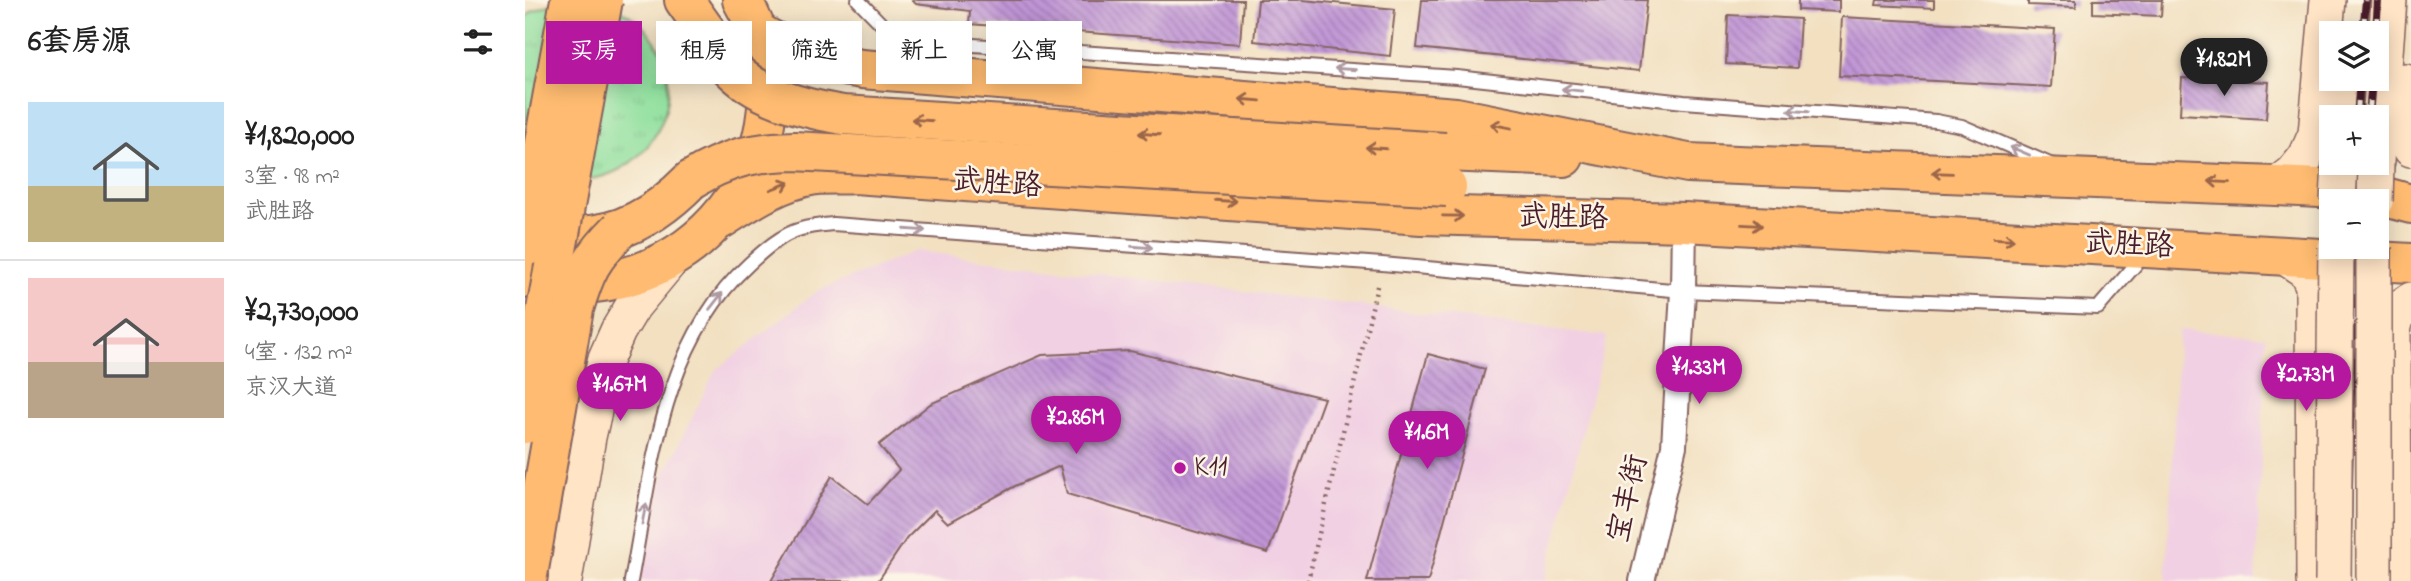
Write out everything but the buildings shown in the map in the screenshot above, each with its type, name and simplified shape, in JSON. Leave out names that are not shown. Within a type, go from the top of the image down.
[{"type":"main road","points":[[525,247],[570,0]]},
{"type":"main road","points":[[525,424],[603,0]]},
{"type":"main road","points":[[684,0],[726,63],[740,76],[759,89],[816,110],[843,115],[1446,170],[1684,222]]},
{"type":"main road","points":[[2276,186],[2293,173],[2306,157],[2316,134],[2328,0]]},
{"type":"main road","points":[[2350,21],[2352,0]]},
{"type":"main road","points":[[2361,180],[2389,0]]},
{"type":"main road","points":[[2411,0],[2402,120],[2411,149]]},
{"type":"main road","points":[[749,15],[782,47],[829,64],[1456,117],[1688,163]]},
{"type":"main road","points":[[525,277],[542,282],[575,285],[609,282],[639,274],[671,260],[702,238],[721,219],[742,189],[757,157],[765,123],[768,88],[763,54],[749,15]]},
{"type":"main road","points":[[525,224],[567,235],[620,229],[647,218],[670,201],[691,180],[714,166],[762,152],[1446,170],[1688,163],[2276,186],[2361,180],[2411,186]]},
{"type":"main road","name":"武胜路","points":[[721,219],[757,195],[785,184],[815,175],[855,174],[1421,215],[1684,222],[2312,253],[2411,287]]},
{"type":"main road","points":[[2361,180],[2411,204]]},
{"type":"main road","points":[[527,581],[574,309],[588,266],[620,229]]},
{"type":"main road","points":[[2312,253],[2411,263]]},
{"type":"main road","points":[[2312,253],[2306,271],[2313,285],[2314,581]]},
{"type":"main road","points":[[2312,253],[2333,581]]},
{"type":"main road","points":[[2374,259],[2374,581]]},
{"type":"main road","points":[[565,581],[588,437],[606,358],[633,306],[671,260]]},
{"type":"main road","points":[[2394,581],[2393,331],[2397,315],[2404,304],[2411,300]]},
{"type":"street","name":"宝丰街","points":[[1642,581],[1674,446],[1684,222]]},
{"type":"lane","points":[[858,0],[897,40],[1457,77],[1684,102],[1937,121],[1962,126],[2082,178]]},
{"type":"lane","points":[[631,581],[663,418],[681,363],[704,315],[735,277],[765,249],[800,229],[833,224],[1382,264],[1683,291],[2098,308],[2151,247]]},
{"type":"path","points":[[1308,581],[1382,264]]},
{"type":"shaded area","points":[[916,251],[1607,336],[1545,581],[631,581],[665,472],[715,371],[817,291]]},
{"type":"shaded area","points":[[2179,330],[2266,336],[2256,581],[2166,581]]},
{"type":"green space","points":[[562,0],[594,0],[611,5],[637,21],[546,21],[546,84],[642,84],[642,27],[656,44],[656,84],[668,84],[668,96],[662,122],[649,145],[629,163],[604,176],[575,180],[525,161],[525,18],[533,11]]},
{"type":"railway","points":[[2364,21],[2366,0]]},
{"type":"railway","points":[[2377,21],[2378,0]]},
{"type":"railway","points":[[2358,105],[2359,91]]},
{"type":"railway","points":[[2370,105],[2371,91]]},
{"type":"railway","points":[[2355,189],[2356,175]]},
{"type":"railway","points":[[2367,189],[2368,175]]},
{"type":"railway","points":[[2347,581],[2354,259]]},
{"type":"railway","points":[[2362,581],[2367,259]]},
{"type":"place","name":"K11","points":[[1180,468]]}]
